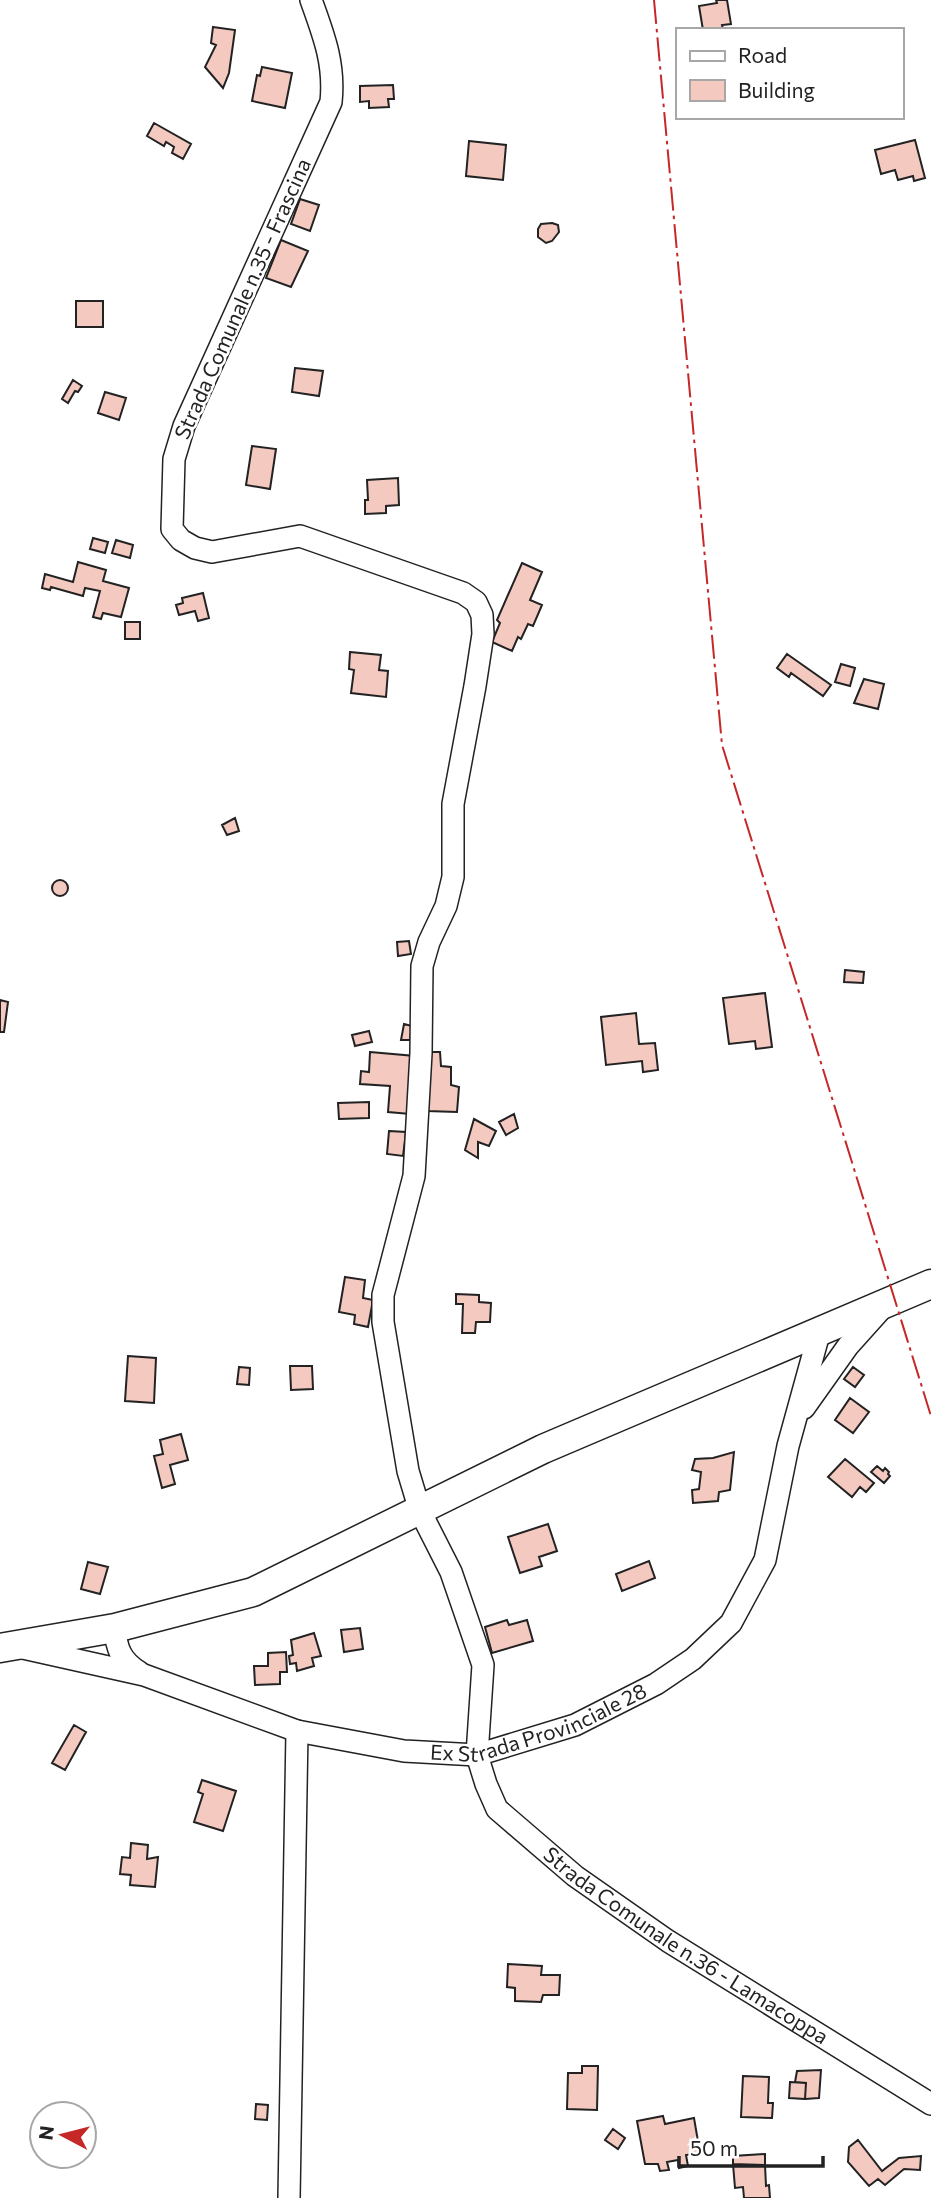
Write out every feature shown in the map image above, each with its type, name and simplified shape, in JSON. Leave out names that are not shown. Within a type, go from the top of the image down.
[{"type":"main road","points":[[7,1647],[115,1628],[253,1592],[543,1449],[931,1284]]},
{"type":"street","name":"Strada Comunale n.35 - Frascina","points":[[311,0],[327,45],[334,78],[331,102],[184,426],[174,459],[172,529],[181,540],[195,548],[212,552],[300,536],[463,593],[476,602],[482,615],[483,634],[453,804],[453,877],[446,906],[429,942],[422,966],[421,1053],[414,1177],[383,1295],[383,1322],[391,1379],[408,1471],[420,1511]]},
{"type":"street","name":"Ex Strada Provinciale 28","points":[[788,1446],[808,1400],[848,1346],[886,1303]]},
{"type":"street","name":"Ex Strada Provinciale 28","points":[[7,1647],[144,1675],[297,1731],[404,1751],[477,1755],[575,1726],[656,1684],[693,1659],[731,1623],[765,1560],[788,1446],[820,1330]]},
{"type":"street","points":[[420,1511],[451,1572],[483,1665],[477,1755]]},
{"type":"street","name":"Ex Strada Provinciale 28","points":[[115,1628],[121,1658],[144,1675]]},
{"type":"street","points":[[289,2198],[297,1731]]},
{"type":"street","name":"Strada Comunale n.36 - Lamacoppa","points":[[477,1755],[497,1809],[575,1876],[668,1941],[931,2104]]},
{"type":"building","points":[[716,0],[727,0],[731,24],[722,25],[723,28],[703,28],[699,6],[717,3]]},
{"type":"building","points":[[213,27],[235,30],[229,73],[223,88],[205,67],[216,45],[211,43]]},
{"type":"building","points":[[262,67],[292,73],[285,108],[252,101],[257,75],[260,76]]},
{"type":"building","points":[[393,85],[394,99],[388,99],[389,107],[369,108],[369,101],[360,102],[360,86]]},
{"type":"building","points":[[154,123],[191,144],[183,159],[172,153],[174,147],[166,142],[164,146],[147,136]]},
{"type":"building","points":[[915,140],[925,178],[914,181],[913,176],[898,180],[895,170],[881,174],[875,150]]},
{"type":"building","points":[[469,141],[506,145],[503,180],[466,176]]},
{"type":"building","points":[[300,199],[319,205],[310,231],[291,224]]},
{"type":"building","points":[[541,224],[558,225],[559,232],[552,241],[546,243],[538,237],[538,229]]},
{"type":"building","points":[[281,240],[308,251],[291,287],[266,278]]},
{"type":"building","points":[[76,301],[103,301],[103,327],[76,327]]},
{"type":"building","points":[[295,368],[323,371],[319,396],[292,392]]},
{"type":"building","points":[[73,380],[82,386],[78,392],[75,391],[68,403],[62,399]]},
{"type":"building","points":[[105,392],[126,398],[119,420],[98,413]]},
{"type":"building","points":[[252,446],[276,449],[270,489],[246,485]]},
{"type":"building","points":[[398,478],[399,505],[386,506],[386,513],[365,514],[365,500],[368,500],[367,480]]},
{"type":"building","points":[[93,538],[108,542],[105,553],[90,549]]},
{"type":"building","points":[[116,540],[133,545],[130,558],[112,553]]},
{"type":"building","points":[[78,562],[106,570],[103,581],[129,588],[121,617],[103,613],[101,619],[93,617],[100,591],[85,588],[83,596],[51,587],[50,590],[42,588],[45,574],[73,582]]},
{"type":"building","points":[[522,563],[542,572],[530,600],[542,605],[533,626],[528,624],[512,651],[492,642],[500,623],[497,620]]},
{"type":"building","points":[[203,593],[209,618],[198,621],[195,611],[179,615],[176,605],[183,603],[182,598]]},
{"type":"building","points":[[125,622],[140,622],[140,639],[125,639]]},
{"type":"building","points":[[350,652],[381,655],[379,670],[388,671],[386,697],[351,693],[354,670],[349,669]]},
{"type":"building","points":[[787,654],[831,685],[823,696],[791,673],[789,677],[777,668]]},
{"type":"building","points":[[841,664],[855,668],[850,686],[835,682]]},
{"type":"building","points":[[864,679],[884,684],[878,709],[854,703]]},
{"type":"building","points":[[235,818],[239,831],[227,835],[222,825]]},
{"type":"building","points":[[57,880],[63,880],[68,888],[66,894],[57,896],[52,891],[52,885]]},
{"type":"building","points":[[409,941],[411,954],[398,956],[397,942]]},
{"type":"building","points":[[845,970],[864,972],[863,983],[844,982]]},
{"type":"building","points":[[765,993],[772,1047],[756,1049],[755,1041],[729,1044],[723,998]]},
{"type":"building","points":[[0,1000],[8,1002],[4,1032],[0,1032]]},
{"type":"building","points":[[636,1013],[639,1044],[655,1043],[658,1070],[643,1072],[642,1061],[606,1065],[601,1017]]},
{"type":"building","points":[[404,1024],[412,1026],[410,1040],[401,1040]]},
{"type":"building","points":[[369,1031],[372,1042],[355,1046],[352,1035]]},
{"type":"building","points":[[370,1052],[415,1056],[410,1114],[388,1112],[390,1086],[360,1084],[361,1071],[369,1072]]},
{"type":"building","points":[[429,1052],[440,1052],[441,1066],[451,1067],[451,1085],[459,1087],[457,1112],[427,1111]]},
{"type":"building","points":[[369,1102],[369,1118],[339,1119],[338,1103]]},
{"type":"building","points":[[514,1114],[518,1128],[506,1135],[499,1122]]},
{"type":"building","points":[[474,1119],[496,1131],[489,1146],[478,1142],[478,1158],[465,1150]]},
{"type":"building","points":[[389,1131],[406,1132],[403,1156],[387,1154]]},
{"type":"building","points":[[345,1277],[365,1280],[363,1298],[373,1300],[368,1327],[354,1324],[355,1315],[339,1312]]},
{"type":"building","points":[[456,1294],[479,1295],[479,1302],[491,1303],[490,1322],[476,1322],[475,1333],[462,1333],[463,1304],[456,1304]]},
{"type":"building","points":[[128,1356],[156,1358],[154,1403],[125,1401]]},
{"type":"building","points":[[290,1366],[312,1366],[313,1389],[291,1390]]},
{"type":"building","points":[[239,1367],[250,1368],[249,1385],[237,1384]]},
{"type":"building","points":[[853,1367],[864,1375],[855,1387],[844,1379]]},
{"type":"building","points":[[850,1398],[869,1412],[853,1433],[835,1420]]},
{"type":"building","points":[[181,1434],[188,1460],[170,1465],[175,1484],[162,1488],[154,1456],[163,1454],[160,1440]]},
{"type":"building","points":[[734,1452],[730,1490],[719,1492],[718,1501],[693,1503],[692,1490],[699,1489],[701,1472],[692,1470],[695,1459],[713,1458]]},
{"type":"building","points":[[845,1459],[874,1483],[866,1492],[860,1487],[852,1497],[828,1477]]},
{"type":"building","points":[[877,1466],[889,1472],[890,1476],[884,1483],[871,1472]]},
{"type":"building","points":[[548,1524],[557,1551],[539,1557],[542,1566],[520,1573],[508,1537]]},
{"type":"building","points":[[649,1561],[655,1578],[622,1591],[616,1574]]},
{"type":"building","points":[[88,1562],[108,1567],[100,1594],[81,1589]]},
{"type":"building","points":[[507,1620],[509,1625],[527,1620],[533,1641],[492,1653],[485,1627]]},
{"type":"building","points":[[360,1628],[363,1649],[344,1652],[341,1630]]},
{"type":"building","points":[[314,1633],[321,1656],[312,1658],[314,1666],[297,1671],[296,1663],[290,1664],[289,1656],[293,1655],[291,1640]]},
{"type":"building","points":[[286,1652],[287,1672],[280,1672],[280,1684],[255,1685],[254,1666],[268,1666],[268,1653]]},
{"type":"building","points":[[74,1725],[86,1732],[65,1770],[52,1763]]},
{"type":"building","points":[[202,1780],[236,1791],[223,1831],[194,1822],[203,1794],[198,1792]]},
{"type":"building","points":[[131,1843],[148,1845],[147,1859],[158,1857],[155,1887],[130,1885],[131,1875],[120,1874],[122,1857],[130,1858]]},
{"type":"building","points":[[508,1964],[542,1966],[541,1975],[560,1975],[559,1995],[543,1995],[541,2002],[515,2001],[515,1988],[507,1987]]},
{"type":"building","points":[[582,2066],[598,2066],[597,2110],[567,2109],[568,2073],[582,2073]]},
{"type":"building","points":[[821,2070],[819,2098],[805,2099],[806,2083],[795,2082],[797,2071]]},
{"type":"building","points":[[743,2076],[769,2077],[768,2103],[773,2103],[772,2118],[741,2117]]},
{"type":"building","points":[[790,2082],[806,2083],[805,2099],[789,2098]]},
{"type":"building","points":[[256,2104],[268,2105],[267,2120],[255,2119]]},
{"type":"building","points":[[663,2116],[665,2124],[694,2118],[700,2153],[686,2155],[688,2166],[679,2168],[678,2160],[667,2162],[669,2170],[660,2171],[658,2164],[645,2164],[637,2121]]},
{"type":"building","points":[[613,2129],[625,2138],[618,2149],[605,2140]]},
{"type":"building","points":[[858,2140],[882,2171],[899,2158],[921,2156],[920,2170],[904,2169],[885,2185],[878,2179],[869,2186],[848,2162],[849,2147]]},
{"type":"building","points":[[765,2154],[765,2165],[733,2164],[733,2156]]},
{"type":"building","points":[[733,2164],[765,2165],[766,2186],[769,2185],[770,2198],[744,2198],[743,2187],[735,2188]]},
{"type":"power","points":[[654,0],[722,745],[931,1416]]}]
